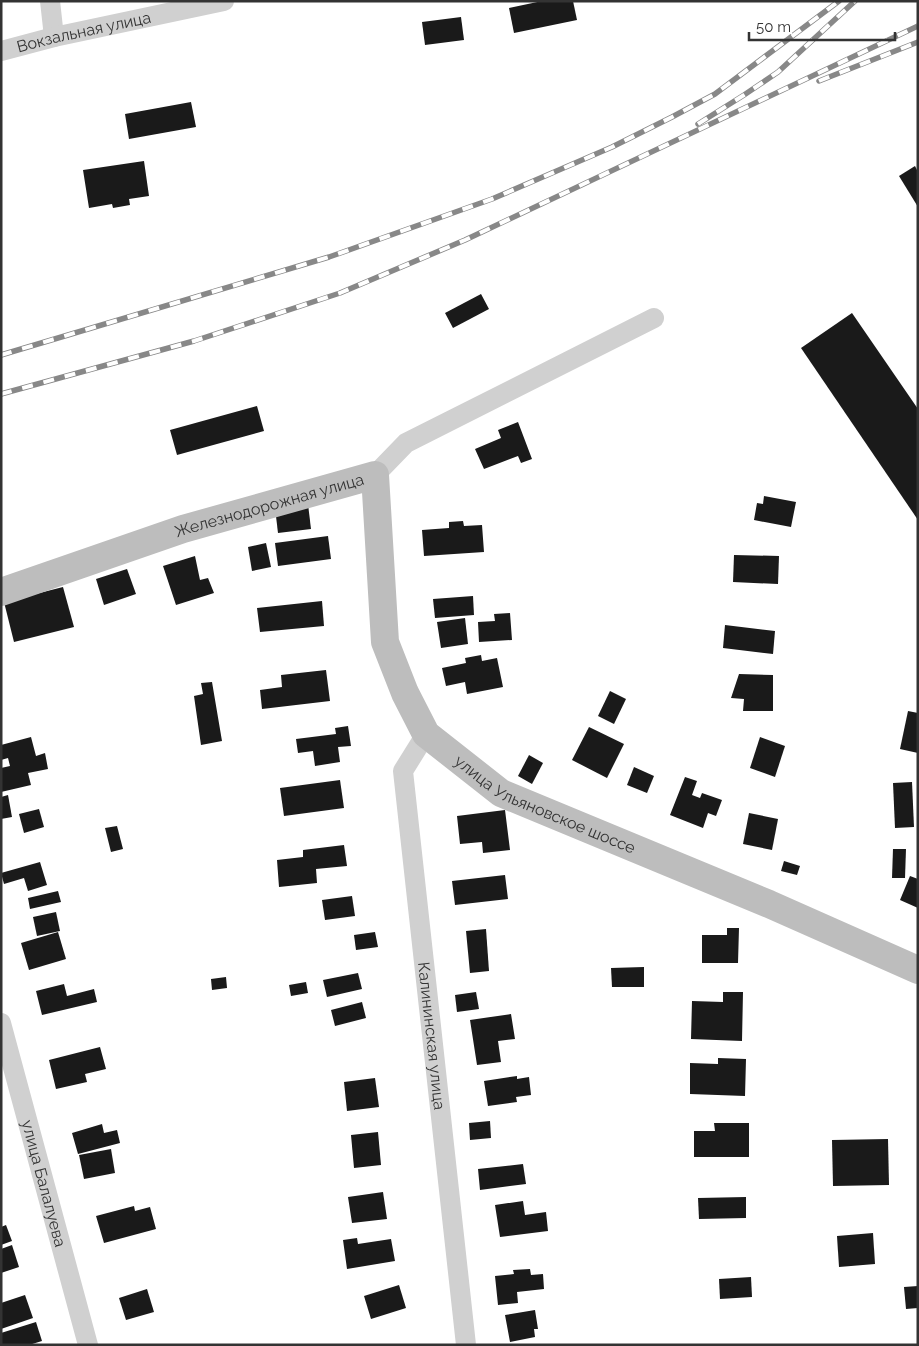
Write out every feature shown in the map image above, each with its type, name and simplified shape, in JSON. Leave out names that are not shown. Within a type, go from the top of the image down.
[{"type":"street","points":[[50,1],[54,37]]},
{"type":"street","name":"Вокзальная улица","points":[[1,51],[54,37],[224,1]]},
{"type":"street","name":"Железнодорожная улица","points":[[1,592],[183,530],[375,475],[406,443],[654,318]]},
{"type":"street","name":"улица Ульяновское шоссе","points":[[375,475],[385,642],[405,694],[426,734],[501,793],[769,904],[918,970]]},
{"type":"street","name":"Калининская улица","points":[[426,734],[403,771],[466,1345]]},
{"type":"street","name":"улица Балалуева","points":[[1,1023],[88,1345]]},
{"type":"building","points":[[542,1],[573,1],[577,20],[514,33],[509,8]]},
{"type":"building","points":[[461,17],[464,40],[425,45],[422,22]]},
{"type":"building","points":[[191,102],[196,127],[129,139],[125,114]]},
{"type":"building","points":[[144,161],[149,196],[129,199],[130,205],[113,208],[112,204],[89,208],[83,170]]},
{"type":"building","points":[[915,166],[918,172],[918,207],[899,176]]},
{"type":"building","points":[[481,294],[489,309],[453,328],[445,313]]},
{"type":"building","points":[[852,313],[918,409],[918,520],[801,348]]},
{"type":"building","points":[[257,406],[264,431],[177,455],[170,430]]},
{"type":"building","points":[[518,422],[532,459],[521,463],[518,456],[484,469],[475,449],[501,438],[498,430]]},
{"type":"building","points":[[764,496],[796,502],[791,527],[754,520],[757,503],[763,504]]},
{"type":"building","points":[[308,504],[311,529],[278,533],[275,508]]},
{"type":"building","points":[[463,521],[464,526],[482,525],[484,552],[424,556],[422,530],[449,528],[449,522]]},
{"type":"building","points":[[328,536],[331,559],[278,566],[275,543]]},
{"type":"building","points":[[266,543],[271,567],[252,571],[248,547]]},
{"type":"building","points":[[734,555],[779,556],[778,584],[733,582]]},
{"type":"building","points":[[195,556],[200,580],[208,578],[214,593],[176,605],[163,566]]},
{"type":"building","points":[[127,569],[136,594],[104,605],[96,579]]},
{"type":"building","points":[[63,587],[74,627],[14,642],[4,602]]},
{"type":"building","points":[[473,596],[474,615],[435,618],[433,599]]},
{"type":"building","points":[[322,601],[324,626],[260,632],[257,608]]},
{"type":"building","points":[[510,613],[512,640],[479,642],[478,622],[495,621],[494,614]]},
{"type":"building","points":[[465,618],[468,644],[441,648],[437,622]]},
{"type":"building","points":[[725,625],[775,631],[773,654],[723,648]]},
{"type":"building","points":[[481,655],[482,661],[497,658],[503,687],[467,694],[465,682],[446,686],[442,668],[466,663],[465,658]]},
{"type":"building","points":[[326,670],[330,701],[262,709],[260,690],[282,687],[281,675]]},
{"type":"building","points":[[739,674],[773,675],[773,711],[743,711],[744,699],[731,698]]},
{"type":"building","points":[[212,682],[222,741],[201,745],[194,696],[203,694],[201,683]]},
{"type":"building","points":[[610,691],[626,699],[614,724],[598,716]]},
{"type":"building","points":[[908,711],[918,713],[918,753],[900,749]]},
{"type":"building","points":[[348,726],[351,746],[338,747],[340,762],[315,766],[313,751],[298,753],[296,739],[336,734],[335,728]]},
{"type":"building","points":[[589,727],[624,744],[607,778],[572,760]]},
{"type":"building","points":[[31,737],[36,756],[45,753],[48,769],[28,773],[31,785],[1,792],[1,768],[10,766],[8,758],[1,760],[1,745]]},
{"type":"building","points":[[760,737],[785,746],[775,777],[750,768]]},
{"type":"building","points":[[529,755],[543,763],[532,784],[518,776]]},
{"type":"building","points":[[634,767],[654,776],[647,793],[627,785]]},
{"type":"building","points":[[685,777],[697,781],[692,795],[700,798],[702,793],[722,800],[716,816],[708,813],[703,828],[670,815]]},
{"type":"building","points":[[340,780],[344,808],[284,816],[280,788]]},
{"type":"building","points":[[912,782],[914,827],[895,828],[893,783]]},
{"type":"building","points":[[8,795],[12,817],[1,819],[1,797]]},
{"type":"building","points":[[39,809],[44,827],[24,833],[19,814]]},
{"type":"building","points":[[505,810],[510,850],[483,853],[482,842],[460,844],[457,816]]},
{"type":"building","points":[[749,813],[778,819],[772,850],[743,844]]},
{"type":"building","points":[[117,826],[123,849],[111,852],[105,828]]},
{"type":"building","points":[[344,845],[347,866],[316,869],[317,883],[279,887],[277,860],[303,857],[303,850]]},
{"type":"building","points":[[893,849],[906,849],[905,878],[892,878]]},
{"type":"building","points":[[784,861],[800,866],[797,875],[781,871]]},
{"type":"building","points":[[40,862],[47,885],[28,891],[24,878],[4,884],[1,873]]},
{"type":"building","points":[[505,875],[508,899],[455,905],[452,881]]},
{"type":"building","points":[[910,876],[918,879],[918,908],[900,900]]},
{"type":"building","points":[[58,891],[61,902],[30,909],[28,898]]},
{"type":"building","points":[[352,896],[355,916],[325,920],[322,900]]},
{"type":"building","points":[[56,912],[60,931],[37,936],[33,917]]},
{"type":"building","points":[[727,928],[739,928],[738,963],[702,963],[702,935],[727,935]]},
{"type":"building","points":[[486,929],[489,971],[470,973],[466,931]]},
{"type":"building","points":[[58,932],[66,959],[29,970],[21,943]]},
{"type":"building","points":[[375,932],[378,947],[356,950],[354,935]]},
{"type":"building","points":[[644,967],[644,987],[612,987],[611,968]]},
{"type":"building","points":[[358,973],[362,989],[327,997],[323,980]]},
{"type":"building","points":[[226,977],[227,988],[212,990],[211,979]]},
{"type":"building","points":[[306,982],[308,993],[291,996],[289,985]]},
{"type":"building","points":[[64,984],[67,996],[94,989],[97,1002],[42,1015],[36,991]]},
{"type":"building","points":[[476,992],[479,1009],[457,1012],[455,995]]},
{"type":"building","points":[[723,992],[743,992],[742,1041],[691,1039],[692,1001],[723,1002]]},
{"type":"building","points":[[362,1002],[366,1018],[335,1026],[331,1010]]},
{"type":"building","points":[[511,1014],[515,1039],[498,1041],[501,1062],[477,1065],[470,1020]]},
{"type":"building","points":[[100,1047],[106,1069],[85,1074],[87,1082],[56,1089],[49,1060]]},
{"type":"building","points":[[718,1058],[746,1059],[745,1096],[690,1094],[690,1063],[718,1064]]},
{"type":"building","points":[[517,1076],[517,1079],[529,1077],[531,1095],[516,1097],[517,1102],[488,1106],[484,1081]]},
{"type":"building","points":[[375,1078],[379,1107],[347,1111],[344,1082]]},
{"type":"building","points":[[490,1121],[491,1138],[470,1140],[469,1123]]},
{"type":"building","points":[[714,1123],[749,1123],[749,1157],[694,1157],[694,1131],[715,1131]]},
{"type":"building","points":[[102,1124],[104,1133],[117,1130],[120,1143],[78,1154],[72,1133]]},
{"type":"building","points":[[378,1132],[381,1165],[354,1168],[351,1135]]},
{"type":"building","points":[[888,1139],[889,1185],[833,1186],[832,1140]]},
{"type":"building","points":[[111,1149],[115,1173],[84,1179],[79,1155]]},
{"type":"building","points":[[523,1164],[526,1184],[480,1190],[478,1169]]},
{"type":"building","points":[[383,1192],[387,1219],[352,1223],[348,1197]]},
{"type":"building","points":[[746,1197],[746,1218],[699,1219],[698,1198]]},
{"type":"building","points":[[523,1201],[525,1215],[546,1212],[548,1231],[500,1237],[495,1205]]},
{"type":"building","points":[[134,1206],[135,1211],[150,1207],[156,1229],[104,1243],[96,1216]]},
{"type":"building","points":[[6,1225],[12,1241],[1,1245],[1,1227]]},
{"type":"building","points":[[873,1233],[875,1264],[839,1267],[837,1236]]},
{"type":"building","points":[[357,1238],[358,1244],[391,1239],[395,1261],[347,1269],[343,1240]]},
{"type":"building","points":[[12,1245],[19,1267],[1,1273],[1,1249]]},
{"type":"building","points":[[530,1269],[531,1275],[543,1274],[544,1289],[517,1292],[518,1303],[498,1305],[495,1276],[514,1274],[513,1270]]},
{"type":"building","points":[[751,1277],[752,1297],[720,1299],[719,1279]]},
{"type":"building","points":[[399,1285],[406,1308],[371,1319],[364,1296]]},
{"type":"building","points":[[918,1286],[918,1308],[906,1309],[904,1287]]},
{"type":"building","points":[[147,1289],[154,1312],[126,1320],[119,1298]]},
{"type":"building","points":[[25,1295],[33,1318],[1,1329],[1,1303]]},
{"type":"building","points":[[535,1310],[538,1329],[534,1329],[535,1337],[510,1342],[505,1315]]},
{"type":"building","points":[[36,1322],[42,1341],[29,1345],[1,1345],[1,1333]]},
{"type":"railway","points":[[1,355],[329,257],[492,199],[612,147],[715,94],[839,1]]},
{"type":"railway","points":[[698,124],[778,72],[855,1]]},
{"type":"railway","points":[[1,394],[194,341],[340,293],[465,240],[918,26]]},
{"type":"railway","points":[[819,81],[918,42]]}]
